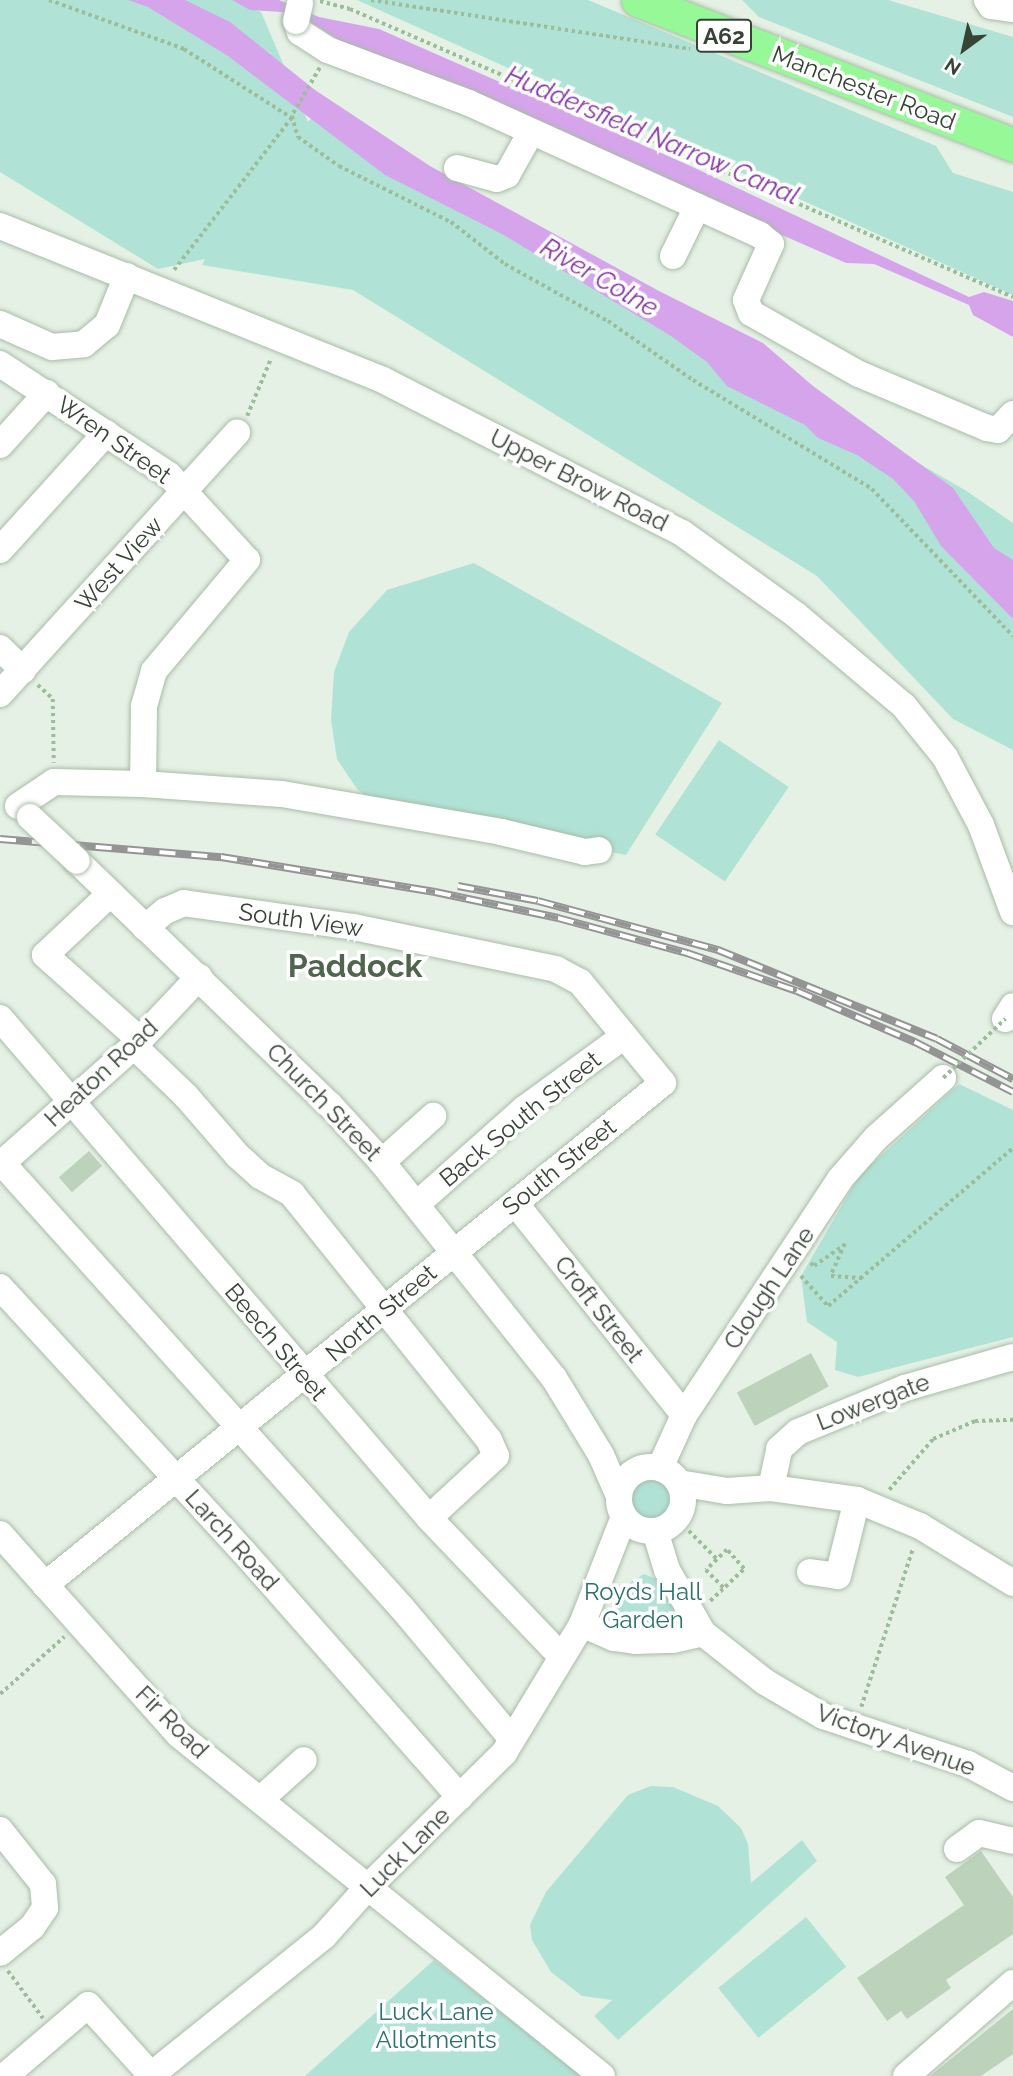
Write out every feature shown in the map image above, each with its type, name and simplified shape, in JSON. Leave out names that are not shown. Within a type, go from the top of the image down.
[{"type":"main road","name":"Manchester Road","points":[[638,0],[710,31],[1013,145]]},
{"type":"street","points":[[986,0],[991,6],[1013,9]]},
{"type":"street","points":[[305,6],[300,32],[312,42],[531,132],[697,207],[771,244],[746,300],[751,313],[859,374],[987,428],[998,430],[1013,414]]},
{"type":"street","points":[[457,168],[497,179],[507,174],[531,132]]},
{"type":"street","points":[[673,256],[697,207]]},
{"type":"street","name":"Upper Brow Road","points":[[0,226],[383,380],[682,533],[796,615],[904,706],[945,757],[969,802],[1013,912]]},
{"type":"street","points":[[0,324],[52,347],[84,344],[107,325],[127,276]]},
{"type":"street","name":"Wren Street","points":[[0,364],[169,475],[247,560],[153,671],[144,707],[143,784]]},
{"type":"street","points":[[0,445],[47,393]]},
{"type":"street","name":"West View","points":[[0,694],[239,430]]},
{"type":"street","points":[[0,550],[106,433]]},
{"type":"street","points":[[0,648],[23,670]]},
{"type":"street","points":[[16,804],[54,782],[143,784],[282,794],[501,832],[585,852],[599,850]]},
{"type":"street","name":"Church Street","points":[[16,804],[199,977],[382,1162],[554,1378],[601,1455],[622,1507]]},
{"type":"street","points":[[110,894],[45,955],[137,1043],[237,1156],[260,1176],[292,1194],[489,1440],[496,1456],[429,1518]]},
{"type":"street","name":"South View","points":[[145,928],[165,911],[184,903],[354,927],[556,969],[580,982],[663,1083]]},
{"type":"street","name":"Heaton Road","points":[[1,1164],[137,1043],[199,977]]},
{"type":"street","name":"Beech Street","points":[[0,1017],[305,1377],[429,1518],[562,1657]]},
{"type":"street","name":"Back South Street","points":[[417,1204],[524,1109],[624,1036]]},
{"type":"street","name":"Clough Lane","points":[[670,1491],[684,1415],[792,1256],[840,1179],[890,1114],[943,1078]]},
{"type":"street","name":"South Street","points":[[455,1251],[663,1083]]},
{"type":"street","points":[[382,1162],[433,1116]]},
{"type":"street","points":[[1,1164],[243,1428],[512,1740]]},
{"type":"street","name":"Croft Street","points":[[515,1203],[684,1415]]},
{"type":"street","name":"North Street","points":[[45,1585],[243,1428],[455,1251]]},
{"type":"street","name":"Larch Road","points":[[0,1287],[178,1480],[460,1797]]},
{"type":"street","name":"Lowergate","points":[[771,1488],[779,1449],[798,1432],[905,1388],[1013,1357]]},
{"type":"street","points":[[601,1455],[670,1491],[771,1488],[867,1504],[920,1526],[1013,1583]]},
{"type":"street","name":"Luck Lane","points":[[150,2076],[324,1936],[366,1889],[460,1797],[512,1740],[582,1624],[603,1579],[622,1507],[623,1482],[670,1491],[675,1521],[651,1531],[603,1579]]},
{"type":"street","points":[[810,1572],[838,1576],[867,1504]]},
{"type":"street","points":[[622,1507],[651,1531]]},
{"type":"street","name":"Victory Avenue","points":[[651,1531],[667,1570],[697,1623],[775,1689],[853,1728],[968,1763],[1013,1788]]},
{"type":"street","name":"Fir Road","points":[[0,1534],[179,1735],[366,1889],[602,2076]]},
{"type":"street","points":[[582,1624],[614,1638],[635,1642],[697,1623]]},
{"type":"street","points":[[260,1800],[304,1760]]},
{"type":"street","points":[[0,1830],[43,1884],[45,1908],[32,1927],[0,1953]]},
{"type":"street","points":[[957,1849],[979,1833],[1013,1841]]},
{"type":"street","points":[[905,2076],[1013,1983]]},
{"type":"street","points":[[5,2076],[88,2005],[150,2076]]},
{"type":"path","points":[[49,0],[184,49],[292,117],[298,137],[339,166],[451,222],[505,264],[608,321],[693,380],[872,489],[1013,636]]},
{"type":"path","points":[[372,0],[702,51],[710,31]]},
{"type":"path","points":[[305,6],[350,9],[1013,297]]},
{"type":"path","points":[[168,280],[313,87]]},
{"type":"path","points":[[239,430],[274,352]]},
{"type":"path","points":[[23,670],[53,699],[54,782]]},
{"type":"path","points":[[943,1078],[1009,1013]]},
{"type":"path","points":[[792,1256],[828,1306],[1013,1148]]},
{"type":"path","points":[[792,1256],[814,1266],[845,1244],[831,1276],[863,1278]]},
{"type":"path","points":[[867,1504],[933,1440],[975,1421],[1013,1420]]},
{"type":"path","points":[[670,1491],[717,1560]]},
{"type":"path","points":[[853,1728],[920,1526]]},
{"type":"path","points":[[697,1623],[724,1588],[744,1569],[727,1550],[706,1570],[724,1588]]},
{"type":"path","points":[[0,1694],[61,1640]]},
{"type":"path","points":[[0,1961],[55,2034]]},
{"type":"green space","points":[[0,0],[232,0],[261,12],[308,122],[313,116],[965,490],[1013,523],[1013,750],[953,719],[817,576],[353,290],[202,265],[205,259],[158,269],[0,172]]},
{"type":"green space","points":[[357,0],[588,0],[936,146],[953,173],[1013,192],[1013,295]]},
{"type":"green space","points":[[742,0],[888,0],[1013,37],[1013,117],[759,17]]},
{"type":"green space","points":[[474,563],[722,703],[626,855],[378,805],[357,789],[337,759],[331,720],[334,672],[349,632],[387,590]]},
{"type":"green space","points":[[719,740],[789,787],[725,881],[655,835]]},
{"type":"green space","points":[[959,1084],[1013,1110],[1013,1337],[858,1377],[835,1370],[837,1342],[807,1322],[801,1276],[859,1176]]},
{"type":"green space","points":[[650,1479],[665,1485],[671,1500],[665,1515],[650,1521],[635,1515],[629,1500],[635,1485]]},
{"type":"green space","name":"Royds Hall Garden","points":[[644,1574],[656,1579],[681,1621],[658,1628],[629,1630],[603,1622],[628,1584]]},
{"type":"green space","points":[[651,1786],[673,1787],[718,1806],[741,1828],[748,1844],[751,1883],[802,1840],[817,1861],[618,2040],[594,2016],[612,2000],[582,1996],[551,1972],[532,1940],[530,1925],[546,1892],[628,1795]]},
{"type":"green space","points":[[806,1917],[846,1967],[758,2038],[718,1988]]},
{"type":"green space","name":"Luck Lane Allotments","points":[[434,1960],[583,2076],[305,2076]]},
{"type":"water","name":"River Colne","points":[[128,0],[185,0],[230,22],[315,90],[430,166],[659,291],[763,343],[813,386],[953,488],[994,548],[1013,560],[1013,619],[941,546],[914,501],[893,479],[857,455],[818,438],[805,425],[727,386],[707,362],[671,336],[502,234],[385,175],[228,56],[148,7]]},
{"type":"water","points":[[232,0],[279,0],[319,17],[379,29],[684,163],[969,297],[984,292],[1013,301],[1013,337],[973,315],[969,305],[874,264],[846,263],[345,44],[315,25],[282,12],[250,10]]},
{"type":"building","points":[[89,1151],[102,1166],[72,1192],[59,1177]]},
{"type":"building","points":[[811,1353],[829,1387],[755,1426],[737,1392]]},
{"type":"building","points":[[981,1851],[1013,1897],[1013,1934],[946,1980],[951,1988],[907,2019],[901,2011],[887,2021],[857,1978],[964,1905],[945,1877]]},
{"type":"building","points":[[1013,2009],[1013,2054],[981,2076],[930,2076]]},
{"type":"railway","points":[[0,839],[221,857],[435,892],[558,918],[687,953],[797,991],[915,1042],[1013,1092]]},
{"type":"railway","points":[[458,886],[538,901],[718,950],[937,1039],[1013,1079]]},
{"type":"district","name":"Paddock","points":[[355,966]]},
{"type":"water label","name":"Huddersfield Narrow Canal","points":[[652,136]]}]
